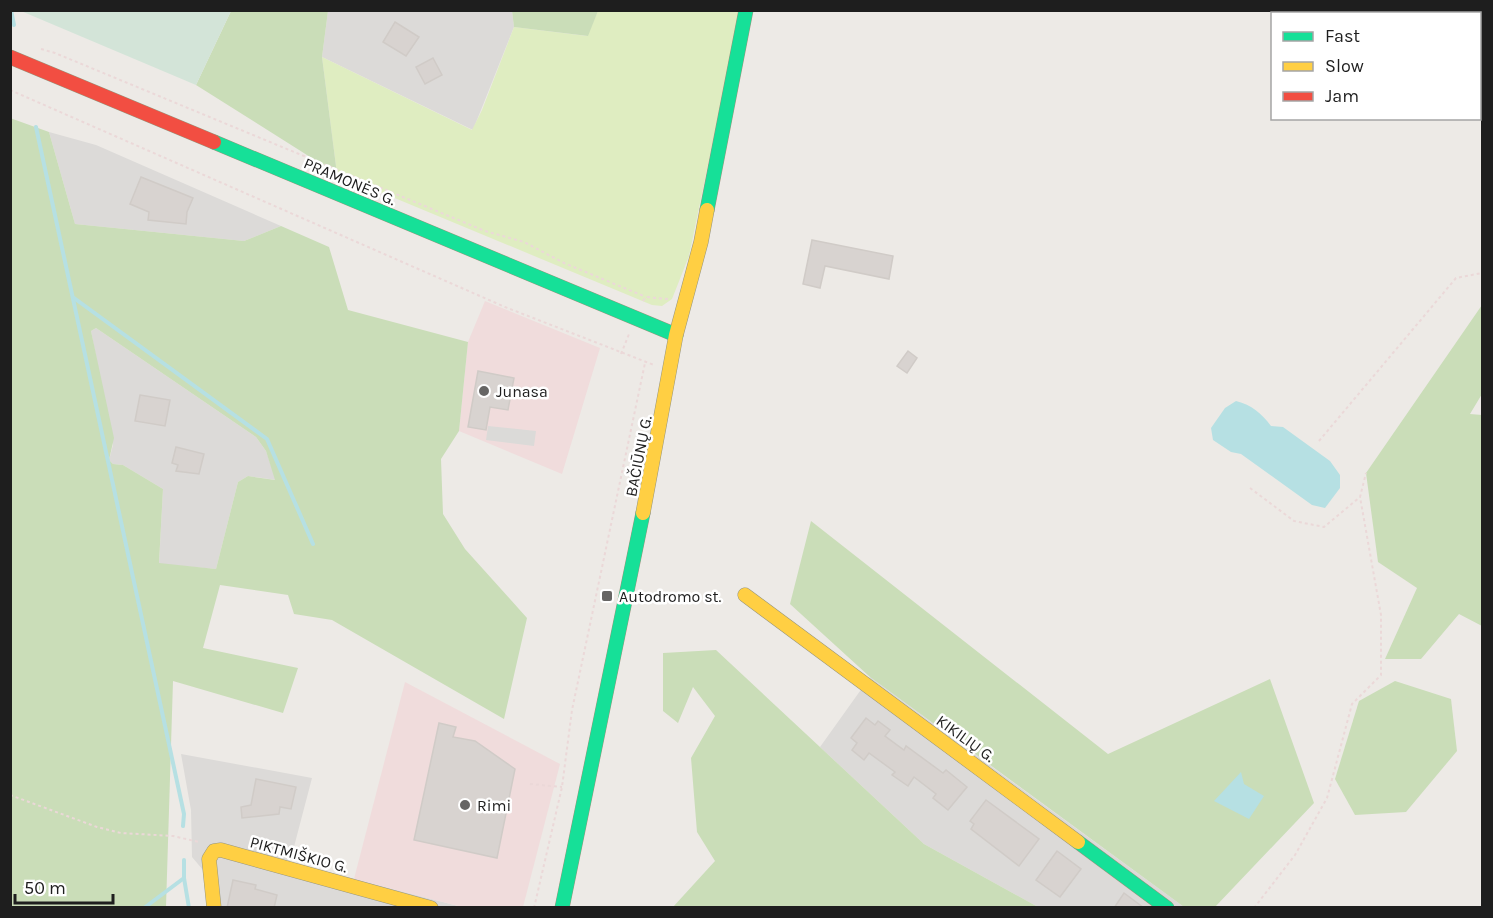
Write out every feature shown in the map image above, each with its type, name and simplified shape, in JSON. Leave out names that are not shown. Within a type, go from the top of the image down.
[{"type":"main road","name":"BAČIŪNŲ G.","points":[[562,908],[676,336],[700,242],[746,10]]},
{"type":"main road","name":"PRAMONĖS G.","points":[[10,57],[676,336]]},
{"type":"main road","name":"KIKILIŲ G.","points":[[745,595],[1167,908]]},
{"type":"main road","points":[[214,851],[209,859],[214,908]]},
{"type":"main road","name":"PIKTMIŠKIO G.","points":[[214,851],[230,852],[431,908]]},
{"type":"path","points":[[37,48],[55,52],[485,231],[524,242],[564,263],[646,297]]},
{"type":"path","points":[[10,90],[505,307],[645,363],[671,369]]},
{"type":"path","points":[[1319,441],[1456,278],[1482,273]]},
{"type":"path","points":[[534,908],[562,787],[572,710],[645,363]]},
{"type":"path","points":[[1254,908],[1295,855],[1327,798],[1352,704],[1381,675],[1381,615],[1360,497],[1366,473]]},
{"type":"path","points":[[1250,488],[1294,521],[1324,527],[1360,497]]},
{"type":"path","points":[[530,784],[562,787]]},
{"type":"path","points":[[10,795],[97,827],[121,833],[174,836],[199,842],[214,851]]},
{"type":"shaded area","points":[[328,11],[512,11],[514,27],[473,130],[322,57]]},
{"type":"shaded area","points":[[49,132],[96,145],[281,226],[244,241],[75,224]]},
{"type":"shaded area","points":[[485,301],[600,348],[562,474],[459,431],[468,342]]},
{"type":"shaded area","points":[[96,328],[256,437],[266,451],[276,480],[248,476],[238,482],[216,569],[159,564],[163,489],[123,465],[113,464],[109,460],[113,445],[91,331]]},
{"type":"shaded area","points":[[488,426],[536,431],[534,446],[486,440]]},
{"type":"shaded area","points":[[870,677],[1184,907],[1038,907],[924,844],[820,747]]},
{"type":"shaded area","points":[[405,682],[560,764],[523,907],[462,907],[354,879]]},
{"type":"shaded area","points":[[181,754],[312,778],[290,862],[462,907],[208,907],[203,870],[192,857],[191,810]]},
{"type":"green space","points":[[231,10],[196,85],[21,11]]},
{"type":"green space","points":[[512,10],[598,11],[588,36],[514,27]]},
{"type":"green space","points":[[231,11],[328,11],[322,57],[337,174],[196,85]]},
{"type":"green space","points":[[598,11],[740,11],[689,256],[672,299],[662,306],[652,305],[337,174],[322,57],[472,130],[514,27],[587,36]]},
{"type":"green space","points":[[10,118],[49,132],[75,224],[244,241],[281,226],[329,247],[348,310],[468,342],[459,431],[441,459],[443,514],[465,549],[527,618],[504,719],[332,620],[294,614],[288,595],[220,585],[203,648],[298,668],[283,713],[173,681],[166,907],[11,907]],"holes":[[[96,328],[256,437],[266,451],[275,480],[248,476],[238,482],[216,569],[159,563],[163,489],[123,465],[113,464],[109,460],[114,438],[91,331]]]},
{"type":"green space","points":[[1482,305],[1482,394],[1470,414],[1482,415],[1482,626],[1459,614],[1421,659],[1385,659],[1417,588],[1378,562],[1366,473]]},
{"type":"green space","points":[[811,521],[1108,754],[1270,679],[1314,803],[1215,907],[1184,907],[870,677],[790,604]]},
{"type":"green space","points":[[716,650],[924,844],[1038,907],[673,907],[715,861],[697,832],[691,758],[715,716],[693,687],[678,723],[663,711],[663,653]]},
{"type":"green space","points":[[1395,681],[1451,699],[1457,751],[1406,812],[1355,815],[1335,779],[1359,701]]},
{"type":"water","points":[[1236,401],[1256,410],[1271,426],[1283,427],[1330,461],[1340,475],[1340,488],[1325,508],[1312,505],[1241,454],[1231,452],[1213,440],[1211,428],[1225,408]]},
{"type":"water","points":[[1241,772],[1244,784],[1264,796],[1249,819],[1214,801]]},
{"type":"building","points":[[395,22],[419,37],[406,56],[383,42]]},
{"type":"building","points":[[433,58],[442,75],[425,84],[416,67]]},
{"type":"building","points":[[141,177],[193,198],[187,212],[186,224],[148,220],[149,212],[130,204]]},
{"type":"building","points":[[812,240],[893,256],[889,279],[825,266],[820,288],[803,284]]},
{"type":"building","points":[[908,351],[917,358],[907,373],[897,366]]},
{"type":"building","name":"Junasa","points":[[478,371],[514,378],[508,410],[490,407],[486,430],[468,427]]},
{"type":"building","points":[[140,395],[170,400],[165,426],[135,421]]},
{"type":"building","points":[[176,447],[204,454],[199,474],[176,471],[178,465],[172,463]]},
{"type":"building","points":[[866,718],[875,725],[878,721],[890,730],[885,736],[904,750],[906,746],[943,773],[946,770],[967,787],[948,810],[933,798],[936,794],[914,777],[908,786],[892,775],[895,772],[869,753],[864,760],[852,750],[857,743],[851,738]]},
{"type":"building","name":"Rimi","points":[[439,723],[456,727],[453,737],[475,741],[515,769],[497,858],[414,840]]},
{"type":"building","points":[[256,779],[296,787],[291,809],[280,807],[279,814],[242,818],[241,807],[251,805]]},
{"type":"building","points":[[986,800],[1039,839],[1019,866],[971,829],[974,824],[970,821]]},
{"type":"building","points":[[1057,851],[1081,869],[1060,897],[1036,880]]},
{"type":"building","points":[[233,880],[256,885],[255,889],[277,895],[274,908],[227,908]]},
{"type":"building","points":[[1124,893],[1144,908],[1114,908]]},
{"type":"waterway","points":[[11,10],[14,25]]},
{"type":"waterway","points":[[36,127],[184,814],[183,826]]},
{"type":"waterway","points":[[74,298],[267,439],[313,544]]},
{"type":"waterway","points":[[184,860],[184,878],[189,908]]},
{"type":"waterway","points":[[144,908],[184,878]]},
{"type":"traffic: fast","points":[[707,210],[746,10]]},
{"type":"traffic: fast","points":[[214,142],[676,335]]},
{"type":"traffic: fast","points":[[562,908],[643,513]]},
{"type":"traffic: fast","points":[[1078,842],[1167,908]]},
{"type":"traffic: slow","points":[[643,513],[676,335],[701,242],[707,210]]},
{"type":"traffic: slow","points":[[745,595],[1078,842]]},
{"type":"traffic: slow","points":[[214,908],[209,859],[214,851],[221,850],[431,908]]},
{"type":"traffic: jam","points":[[10,57],[214,142]]},
{"type":"place","name":"Junasa","points":[[484,391]]},
{"type":"place","name":"Autodromo st.","points":[[607,596]]},
{"type":"place","name":"Rimi","points":[[465,805]]}]
